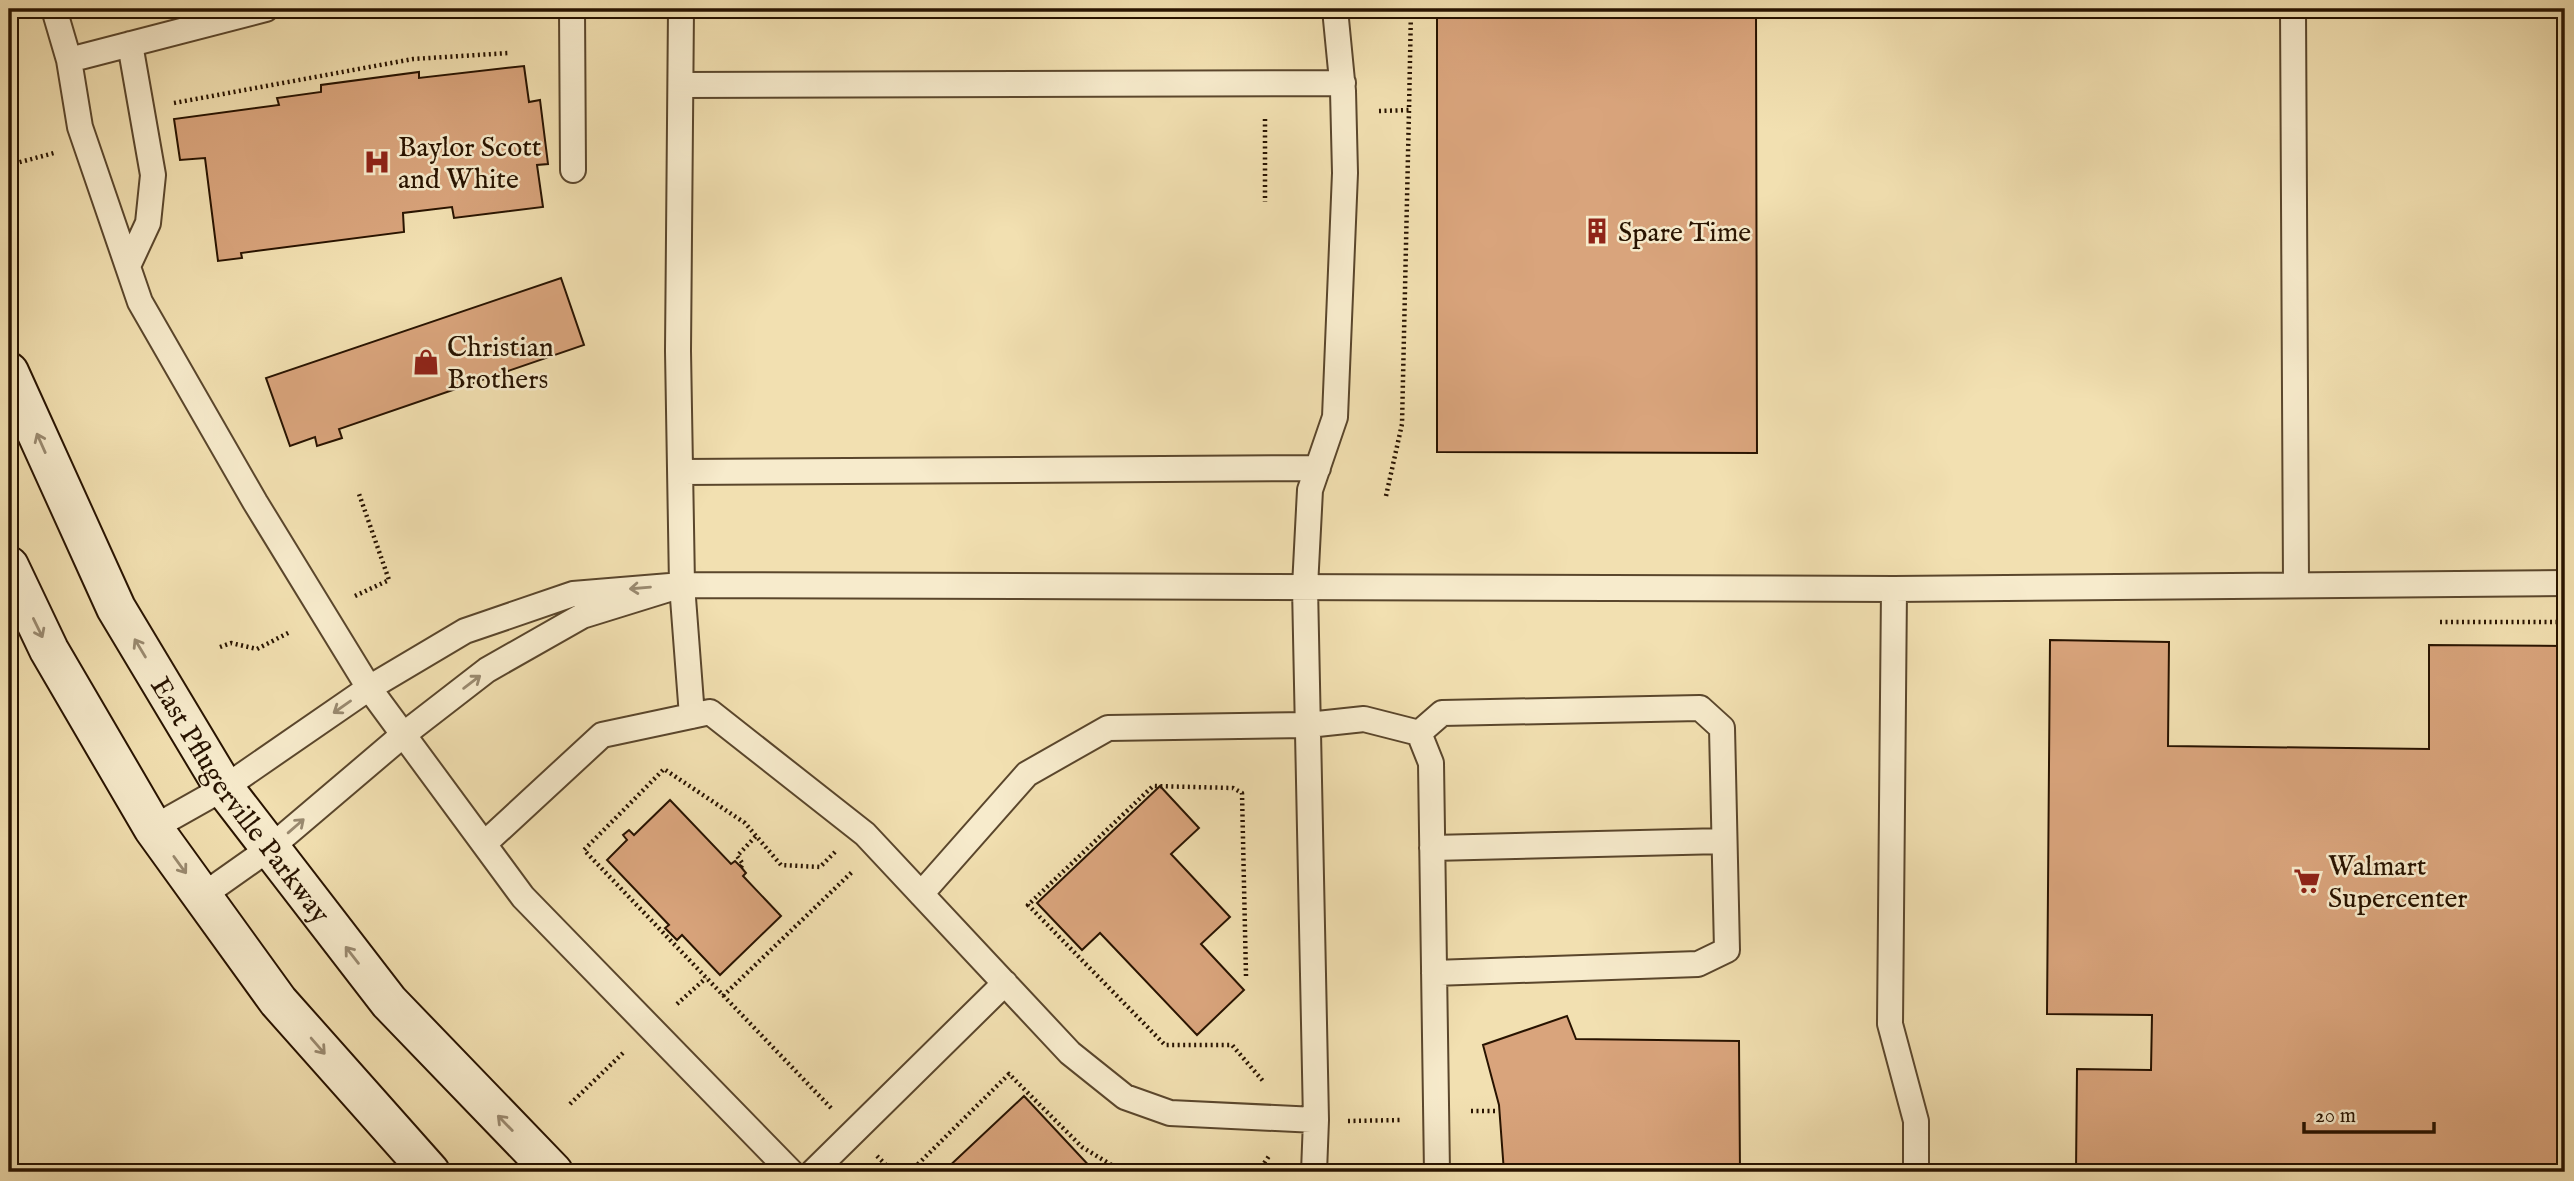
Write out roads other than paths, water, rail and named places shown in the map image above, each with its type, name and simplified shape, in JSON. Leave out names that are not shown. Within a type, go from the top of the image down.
[{"type":"main road","name":"East Pflugerville Parkway","points":[[9,372],[116,608],[224,788],[389,1002],[553,1172]]},
{"type":"main road","points":[[9,566],[49,650],[153,828],[278,1001],[430,1172]]},
{"type":"lane","points":[[54,9],[69,60],[80,127],[140,302],[255,502],[369,688],[523,897],[791,1172]]},
{"type":"lane","points":[[69,60],[266,9]]},
{"type":"lane","points":[[572,9],[573,170]]},
{"type":"lane","points":[[681,9],[678,351],[682,585],[692,716]]},
{"type":"lane","points":[[1314,1172],[1316,1120],[1305,587],[1310,491],[1335,417],[1345,173],[1343,83],[1335,9]]},
{"type":"lane","points":[[2293,9],[2296,583]]},
{"type":"lane","points":[[128,266],[148,223],[153,174],[130,44]]},
{"type":"lane","points":[[682,85],[1343,83]]},
{"type":"lane","points":[[682,472],[1318,468]]},
{"type":"lane","points":[[153,828],[224,788],[369,688],[465,631],[573,594],[682,585],[1894,589],[2296,583],[2565,583]]},
{"type":"lane","points":[[202,896],[270,848],[403,735],[487,670],[582,616],[682,585]]},
{"type":"lane","points":[[1894,589],[1890,1024],[1916,1121],[1916,1172]]},
{"type":"lane","points":[[1419,733],[1441,713],[1700,708],[1722,728],[1727,950],[1698,964],[1434,973]]},
{"type":"lane","points":[[484,844],[602,735],[710,712],[865,834],[1070,1053],[1125,1097],[1170,1113],[1316,1120]]},
{"type":"lane","points":[[921,894],[1027,774],[1108,728],[1308,725],[1364,719],[1419,733]]},
{"type":"lane","points":[[1419,733],[1431,763],[1437,1172]]},
{"type":"lane","points":[[1433,848],[1724,841]]},
{"type":"lane","points":[[813,1172],[1005,983]]},
{"type":"place","name":"Baylor Scott and White","points":[[377,162]]},
{"type":"place","name":"Spare Time","points":[[1597,231]]},
{"type":"place","name":"Christian Brothers","points":[[426,362]]},
{"type":"place","name":"Walmart Supercenter","points":[[2307,881]]}]
